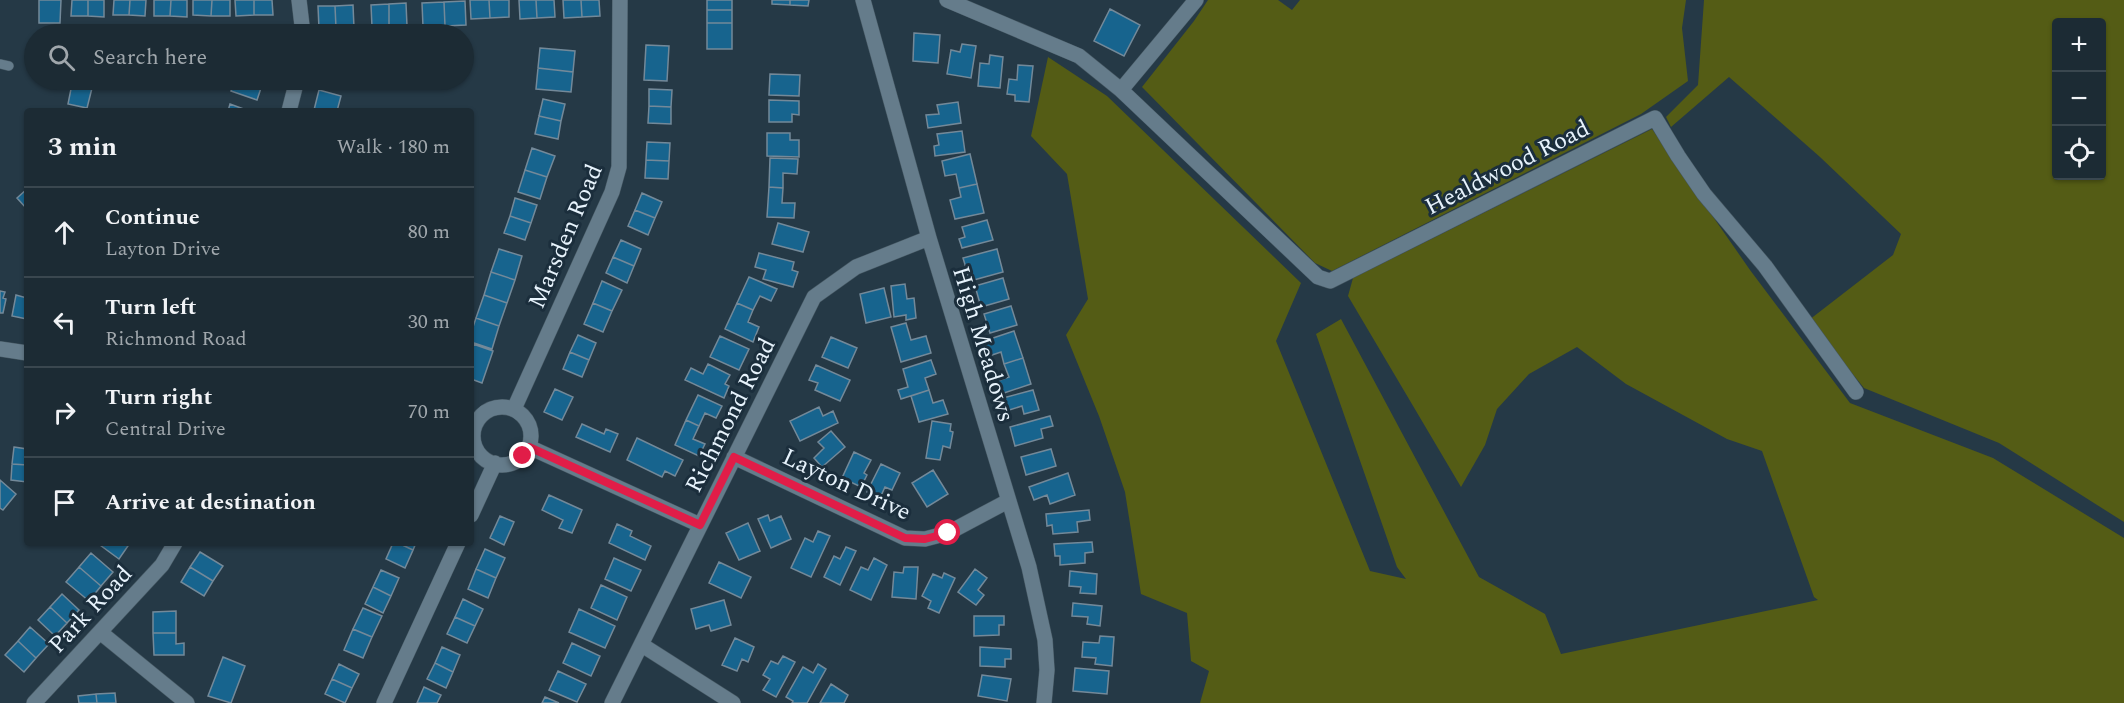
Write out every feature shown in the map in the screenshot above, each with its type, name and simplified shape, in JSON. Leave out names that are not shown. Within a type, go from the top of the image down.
[{"type":"street","points":[[299,0],[302,24]]},
{"type":"street","name":"Marsden Road","points":[[514,409],[612,192],[619,167],[620,0]]},
{"type":"street","name":"High Meadows","points":[[863,0],[929,238],[1029,567],[1045,640],[1047,670],[1044,703]]},
{"type":"street","points":[[947,0],[1079,56],[1121,90],[1196,0]]},
{"type":"street","points":[[290,108],[294,90]]},
{"type":"street","name":"Healdwood Road","points":[[1121,90],[1318,277],[1330,281],[1655,118],[1704,194],[1765,266],[1856,392]]},
{"type":"street","name":"Richmond Road","points":[[612,703],[814,297],[856,267],[929,238]]},
{"type":"street","points":[[0,349],[24,353]]},
{"type":"street","points":[[474,427],[479,418],[489,410],[502,406],[514,409],[524,416],[530,425],[531,436],[529,447],[523,456],[515,462],[505,464],[495,464],[485,459],[478,451],[474,441]]},
{"type":"street","points":[[529,447],[700,525]]},
{"type":"street","name":"Layton Drive","points":[[734,457],[905,538],[925,539],[948,533],[1008,501]]},
{"type":"street","points":[[474,509],[495,464]]},
{"type":"street","name":"Park Road","points":[[34,703],[162,565],[173,546]]},
{"type":"street","points":[[384,703],[457,546]]},
{"type":"street","points":[[100,632],[187,703]]},
{"type":"street","points":[[642,645],[733,703]]},
{"type":"green space","points":[[1208,0],[1278,0],[1292,10],[1300,0],[1686,0],[1682,28],[1688,81],[1641,114],[1332,271],[1315,263],[1142,87]]},
{"type":"green space","points":[[1704,0],[2124,0],[2124,522],[1999,443],[1864,388],[1809,320],[1893,255],[1901,234],[1820,157],[1729,77],[1671,127],[1666,117],[1698,85]]},
{"type":"green space","points":[[1048,57],[1107,96],[1301,283],[1276,341],[1370,571],[1406,579],[1397,567],[1316,334],[1341,319],[1479,577],[1545,614],[1561,654],[1818,600],[1814,597],[1762,451],[1727,439],[1626,384],[1577,347],[1529,374],[1497,409],[1485,445],[1461,487],[1348,296],[1353,278],[1652,129],[1750,270],[1850,403],[1993,458],[2124,538],[2124,703],[1200,703],[1209,671],[1191,661],[1187,613],[1141,594],[1125,492],[1099,416],[1066,335],[1088,299],[1067,174],[1031,136]]},
{"type":"building","points":[[39,0],[61,0],[60,23],[39,23]]},
{"type":"building","points":[[72,0],[88,0],[88,16],[71,16]]},
{"type":"building","points":[[88,0],[104,0],[104,17],[88,16]]},
{"type":"building","points":[[114,0],[130,0],[129,15],[113,15]]},
{"type":"building","points":[[130,0],[146,0],[145,16],[129,15]]},
{"type":"building","points":[[154,0],[171,0],[170,16],[154,16]]},
{"type":"building","points":[[171,0],[187,0],[187,17],[170,16]]},
{"type":"building","points":[[193,0],[212,0],[211,16],[193,15]]},
{"type":"building","points":[[212,0],[230,0],[230,16],[211,16]]},
{"type":"building","points":[[235,0],[254,0],[254,15],[236,16]]},
{"type":"building","points":[[254,0],[272,0],[273,15],[254,15]]},
{"type":"building","points":[[470,0],[489,0],[490,18],[471,19]]},
{"type":"building","points":[[489,0],[509,0],[509,17],[490,18]]},
{"type":"building","points":[[519,0],[536,0],[537,18],[520,19]]},
{"type":"building","points":[[536,0],[554,0],[555,17],[537,18]]},
{"type":"building","points":[[563,0],[581,0],[582,17],[564,18]]},
{"type":"building","points":[[581,0],[599,0],[600,16],[582,17]]},
{"type":"building","points":[[707,0],[732,0],[732,10],[707,10]]},
{"type":"building","points":[[772,0],[790,0],[790,5],[772,4]]},
{"type":"building","points":[[790,0],[809,0],[808,6],[790,5]]},
{"type":"building","points":[[465,1],[466,24],[445,24],[444,2]]},
{"type":"building","points":[[444,2],[445,24],[423,24],[422,3]]},
{"type":"building","points":[[406,3],[407,24],[389,24],[389,4]]},
{"type":"building","points":[[389,4],[389,24],[372,24],[371,5]]},
{"type":"building","points":[[353,5],[354,24],[336,24],[335,6]]},
{"type":"building","points":[[318,6],[335,6],[336,24],[319,24]]},
{"type":"building","points":[[1110,9],[1140,25],[1124,56],[1094,41]]},
{"type":"building","points":[[707,10],[732,10],[732,23],[707,23]]},
{"type":"building","points":[[707,23],[732,23],[732,49],[707,49]]},
{"type":"building","points":[[914,33],[940,35],[938,63],[913,61]]},
{"type":"building","points":[[962,44],[976,46],[971,78],[947,74],[951,50],[960,52]]},
{"type":"building","points":[[646,45],[669,46],[667,81],[644,80]]},
{"type":"building","points":[[540,48],[575,51],[573,72],[538,68]]},
{"type":"building","points":[[990,55],[1003,57],[1000,88],[978,86],[980,63],[989,64]]},
{"type":"building","points":[[1018,65],[1033,66],[1029,102],[1015,101],[1015,95],[1007,94],[1009,79],[1017,80]]},
{"type":"building","points":[[538,68],[573,72],[571,92],[536,89]]},
{"type":"building","points":[[770,74],[800,75],[799,96],[769,95]]},
{"type":"building","points":[[649,89],[672,90],[671,107],[649,106]]},
{"type":"building","points":[[71,90],[92,90],[87,108],[68,104]]},
{"type":"building","points":[[231,90],[260,90],[257,100]]},
{"type":"building","points":[[319,90],[341,96],[338,108],[314,108]]},
{"type":"building","points":[[543,99],[565,104],[561,121],[539,116]]},
{"type":"building","points":[[769,100],[799,101],[799,115],[792,114],[792,122],[769,122]]},
{"type":"building","points":[[958,102],[961,123],[928,128],[926,115],[939,114],[937,105]]},
{"type":"building","points":[[230,104],[241,108],[229,108]]},
{"type":"building","points":[[649,106],[671,107],[671,124],[648,123]]},
{"type":"building","points":[[539,116],[561,121],[558,139],[535,134]]},
{"type":"building","points":[[962,131],[965,152],[935,156],[934,146],[939,145],[937,134]]},
{"type":"building","points":[[767,133],[790,133],[790,140],[799,140],[799,157],[767,156]]},
{"type":"building","points":[[647,142],[670,143],[669,161],[646,160]]},
{"type":"building","points":[[532,148],[555,156],[547,177],[525,170]]},
{"type":"building","points":[[970,154],[977,184],[959,188],[956,174],[945,176],[942,161]]},
{"type":"building","points":[[770,158],[798,159],[797,174],[783,173],[783,188],[769,187]]},
{"type":"building","points":[[646,160],[669,161],[668,179],[645,178]]},
{"type":"building","points":[[525,170],[547,177],[540,199],[518,192]]},
{"type":"building","points":[[977,184],[984,213],[955,219],[950,200],[961,197],[959,188]]},
{"type":"building","points":[[769,187],[783,188],[782,203],[795,203],[794,218],[767,217]]},
{"type":"building","points":[[24,192],[24,206],[17,198]]},
{"type":"building","points":[[642,193],[662,202],[655,218],[635,210]]},
{"type":"building","points":[[515,198],[537,205],[531,223],[510,216]]},
{"type":"building","points":[[635,210],[655,218],[648,235],[628,226]]},
{"type":"building","points":[[510,216],[531,223],[525,240],[504,233]]},
{"type":"building","points":[[987,220],[993,240],[962,248],[959,239],[965,237],[962,227]]},
{"type":"building","points":[[778,223],[809,232],[803,252],[772,244]]},
{"type":"building","points":[[621,240],[641,249],[634,266],[613,257]]},
{"type":"building","points":[[499,249],[522,256],[515,280],[491,272]]},
{"type":"building","points":[[997,249],[1003,272],[970,281],[963,258]]},
{"type":"building","points":[[759,253],[794,262],[792,270],[798,272],[793,287],[763,279],[766,270],[755,267]]},
{"type":"building","points":[[613,257],[634,266],[627,283],[606,273]]},
{"type":"building","points":[[491,272],[515,280],[507,303],[484,295]]},
{"type":"building","points":[[749,277],[777,289],[771,301],[760,296],[753,310],[737,303]]},
{"type":"building","points":[[1003,278],[1009,299],[981,307],[975,286]]},
{"type":"building","points":[[602,281],[622,290],[612,311],[593,303]]},
{"type":"building","points":[[905,284],[907,299],[914,298],[916,318],[906,320],[906,315],[894,317],[891,286]]},
{"type":"building","points":[[884,288],[891,317],[866,323],[860,294]]},
{"type":"building","points":[[0,291],[5,292],[3,298],[6,299],[3,313],[0,313]]},
{"type":"building","points":[[16,295],[24,297],[24,318],[12,316]]},
{"type":"building","points":[[484,295],[507,303],[499,326],[476,318]]},
{"type":"building","points":[[593,303],[612,311],[603,332],[584,324]]},
{"type":"building","points":[[737,303],[753,310],[748,322],[759,327],[753,342],[725,329]]},
{"type":"building","points":[[1011,306],[1017,325],[990,333],[984,314]]},
{"type":"building","points":[[476,318],[499,326],[492,349],[474,343]]},
{"type":"building","points":[[906,323],[911,340],[926,336],[931,353],[901,362],[891,327]]},
{"type":"building","points":[[1014,331],[1023,358],[1004,364],[1001,352],[989,356],[984,341]]},
{"type":"building","points":[[578,335],[596,343],[589,360],[570,352]]},
{"type":"building","points":[[720,336],[749,349],[739,370],[710,357]]},
{"type":"building","points":[[831,337],[857,348],[848,368],[822,357]]},
{"type":"building","points":[[474,344],[493,351],[482,383],[474,380]]},
{"type":"building","points":[[570,352],[589,360],[582,377],[563,369]]},
{"type":"building","points":[[1023,358],[1031,384],[1001,394],[997,381],[1009,377],[1004,364]]},
{"type":"building","points":[[931,360],[936,374],[925,378],[929,390],[901,399],[898,390],[908,387],[903,369]]},
{"type":"building","points":[[708,364],[730,375],[725,384],[729,386],[724,398],[685,380],[691,368],[703,374]]},
{"type":"building","points":[[816,365],[850,380],[840,401],[815,390],[818,383],[809,380]]},
{"type":"building","points":[[555,389],[573,397],[562,420],[544,412]]},
{"type":"building","points":[[929,390],[933,403],[943,400],[948,414],[919,422],[911,396]]},
{"type":"building","points":[[1033,390],[1039,410],[1024,414],[1022,406],[1006,411],[1003,398]]},
{"type":"building","points":[[698,395],[722,406],[716,418],[705,413],[699,426],[686,420]]},
{"type":"building","points":[[819,407],[823,416],[833,411],[838,423],[800,441],[790,421]]},
{"type":"building","points":[[1050,416],[1053,426],[1041,429],[1043,438],[1015,446],[1010,427]]},
{"type":"building","points":[[686,420],[699,426],[693,439],[705,444],[699,456],[675,445]]},
{"type":"building","points":[[932,421],[951,424],[950,431],[953,432],[950,448],[943,446],[940,460],[926,458]]},
{"type":"building","points":[[582,424],[604,434],[606,429],[618,434],[610,452],[576,437]]},
{"type":"building","points":[[831,431],[845,447],[822,467],[814,458],[824,448],[818,442]]},
{"type":"building","points":[[637,438],[683,460],[675,476],[665,471],[662,477],[627,460]]},
{"type":"building","points":[[14,447],[24,449],[24,465],[12,464]]},
{"type":"building","points":[[1051,449],[1056,466],[1026,475],[1021,457]]},
{"type":"building","points":[[854,452],[871,460],[864,473],[867,475],[861,487],[842,478]]},
{"type":"building","points":[[12,464],[24,465],[24,482],[11,480]]},
{"type":"building","points":[[881,464],[900,473],[892,490],[885,487],[880,498],[867,492]]},
{"type":"building","points":[[933,470],[948,494],[927,507],[912,483]]},
{"type":"building","points":[[1068,473],[1075,495],[1050,504],[1047,495],[1034,500],[1029,487]]},
{"type":"building","points":[[0,480],[16,494],[3,510],[0,508]]},
{"type":"building","points":[[549,495],[582,510],[572,533],[559,528],[563,520],[542,510]]},
{"type":"building","points":[[1089,510],[1090,520],[1077,522],[1078,532],[1053,534],[1052,525],[1047,526],[1046,514]]},
{"type":"building","points":[[768,515],[770,521],[781,516],[791,539],[771,548],[758,519]]},
{"type":"building","points":[[500,516],[514,522],[504,545],[490,538]]},
{"type":"building","points":[[748,523],[760,551],[739,560],[726,533]]},
{"type":"building","points":[[617,524],[632,531],[630,536],[651,546],[645,560],[609,543]]},
{"type":"building","points":[[818,531],[830,536],[811,577],[791,568],[805,538],[813,542]]},
{"type":"building","points":[[1092,542],[1093,552],[1085,553],[1085,563],[1060,565],[1060,556],[1055,556],[1054,544]]},
{"type":"building","points":[[101,546],[128,546],[119,559]]},
{"type":"building","points":[[392,546],[404,546],[413,550],[405,568],[386,559]]},
{"type":"building","points":[[846,547],[856,551],[840,585],[824,577],[834,556],[840,559]]},
{"type":"building","points":[[485,549],[505,558],[496,578],[476,569]]},
{"type":"building","points":[[200,552],[223,566],[213,581],[190,567]]},
{"type":"building","points":[[91,553],[113,572],[101,586],[79,567]]},
{"type":"building","points":[[614,558],[641,570],[631,591],[605,579]]},
{"type":"building","points":[[874,558],[887,565],[871,600],[850,590],[861,567],[868,570]]},
{"type":"building","points":[[719,562],[751,577],[741,598],[709,583]]},
{"type":"building","points":[[79,567],[101,586],[89,601],[66,582]]},
{"type":"building","points":[[190,567],[213,581],[204,596],[181,582]]},
{"type":"building","points":[[904,567],[918,567],[916,599],[892,597],[894,572],[903,573]]},
{"type":"building","points":[[476,569],[496,578],[488,598],[468,589]]},
{"type":"building","points":[[975,569],[987,578],[978,590],[984,595],[976,605],[958,592]]},
{"type":"building","points":[[381,570],[399,578],[391,596],[373,587]]},
{"type":"building","points":[[1070,571],[1097,574],[1096,594],[1080,593],[1081,587],[1069,586]]},
{"type":"building","points":[[944,573],[955,578],[939,613],[928,608],[931,601],[922,596],[933,574],[942,578]]},
{"type":"building","points":[[601,585],[627,597],[617,620],[591,608]]},
{"type":"building","points":[[373,587],[391,596],[383,613],[365,604]]},
{"type":"building","points":[[62,594],[79,610],[67,623],[50,607]]},
{"type":"building","points":[[463,599],[483,609],[475,626],[455,617]]},
{"type":"building","points":[[724,600],[731,625],[711,631],[709,625],[696,629],[691,609]]},
{"type":"building","points":[[1073,603],[1102,606],[1100,626],[1087,624],[1088,617],[1072,616]]},
{"type":"building","points":[[50,607],[67,623],[55,636],[38,620]]},
{"type":"building","points":[[363,608],[382,616],[372,637],[353,629]]},
{"type":"building","points":[[579,609],[615,626],[605,648],[569,632]]},
{"type":"building","points":[[176,611],[176,633],[153,633],[153,612]]},
{"type":"building","points":[[974,616],[1004,616],[1004,625],[999,625],[999,635],[974,636]]},
{"type":"building","points":[[455,617],[475,626],[467,643],[447,634]]},
{"type":"building","points":[[30,627],[49,644],[36,658],[18,641]]},
{"type":"building","points":[[353,629],[372,637],[363,658],[344,650]]},
{"type":"building","points":[[153,633],[176,633],[176,644],[184,643],[184,655],[154,655]]},
{"type":"building","points":[[1100,636],[1114,637],[1112,666],[1095,664],[1096,658],[1082,657],[1083,642],[1099,643]]},
{"type":"building","points":[[735,638],[754,647],[748,662],[742,659],[737,671],[722,665]]},
{"type":"building","points":[[18,641],[36,658],[24,672],[5,655]]},
{"type":"building","points":[[572,643],[600,656],[591,676],[563,663]]},
{"type":"building","points":[[442,647],[460,655],[453,672],[435,663]]},
{"type":"building","points":[[980,647],[1011,649],[1011,659],[1005,659],[1005,667],[980,666]]},
{"type":"building","points":[[783,656],[795,662],[776,697],[763,690],[770,679],[763,675],[771,661],[778,664]]},
{"type":"building","points":[[223,657],[245,666],[231,703],[208,696]]},
{"type":"building","points":[[435,663],[453,672],[446,688],[427,679]]},
{"type":"building","points":[[339,664],[359,674],[352,688],[332,679]]},
{"type":"building","points":[[818,664],[826,669],[807,703],[792,703],[793,701],[786,697],[803,667],[813,673]]},
{"type":"building","points":[[1075,668],[1109,671],[1107,694],[1073,691]]},
{"type":"building","points":[[558,671],[586,684],[577,702],[549,690]]},
{"type":"building","points":[[982,675],[1011,679],[1007,701],[978,696]]},
{"type":"building","points":[[332,679],[352,688],[345,703],[325,694]]},
{"type":"building","points":[[831,684],[848,695],[844,703],[820,703]]},
{"type":"building","points":[[424,687],[441,695],[437,703],[417,703]]},
{"type":"building","points":[[115,693],[116,703],[97,703],[96,694]]},
{"type":"building","points":[[96,694],[97,703],[79,703],[78,696]]},
{"type":"building","points":[[545,697],[559,703],[542,703]]},
{"type":"route","points":[[523,456],[529,447],[700,525],[734,457],[905,538],[925,539],[948,533]]}]
